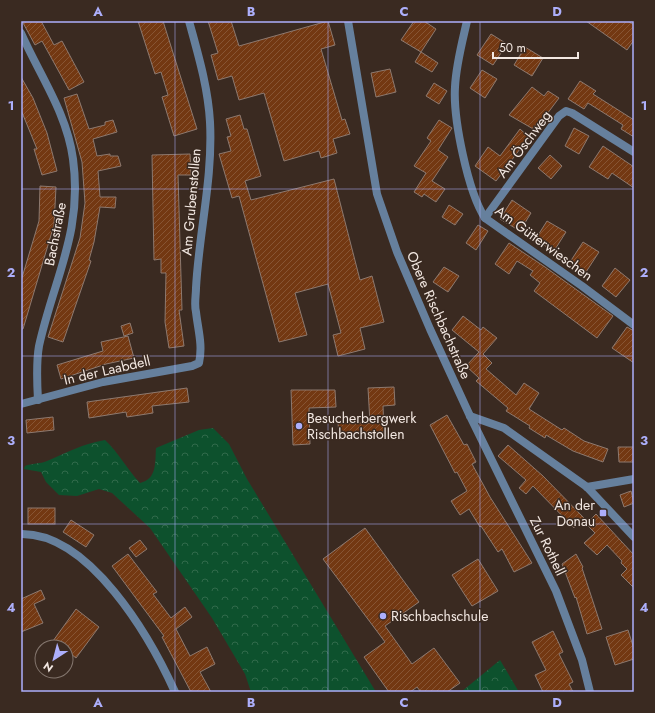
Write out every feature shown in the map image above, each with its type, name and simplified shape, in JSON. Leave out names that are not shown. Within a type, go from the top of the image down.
[{"type":"street","name":"Am Grubenstollen","points":[[189,21],[204,74],[210,122],[209,180],[196,285],[195,310],[201,343],[199,363]]},
{"type":"street","name":"Obere Rischbachstraße","points":[[348,21],[377,194],[397,252],[470,416]]},
{"type":"street","name":"Am Gütterwieschen","points":[[467,21],[457,64],[455,88],[456,110],[469,179],[480,212],[485,218],[582,286],[634,325]]},
{"type":"street","name":"Bachstraße","points":[[21,33],[51,92],[66,128],[73,158],[76,190],[74,219],[68,248],[39,347],[38,400]]},
{"type":"street","name":"Am Öschweg","points":[[485,218],[559,116],[566,111],[572,113],[634,152]]},
{"type":"street","name":"In der Laabdell","points":[[21,404],[103,382],[192,366],[199,363]]},
{"type":"street","points":[[470,416],[504,428],[587,487],[634,537]]},
{"type":"street","name":"Zur Rothell","points":[[470,416],[556,591],[582,660],[590,692]]},
{"type":"street","points":[[587,487],[634,479]]},
{"type":"street","points":[[21,534],[40,535],[58,542],[92,567],[133,616],[152,647],[175,692]]},
{"type":"green space","points":[[213,428],[229,444],[247,479],[376,692],[251,692],[245,674],[212,618],[150,528],[112,493],[99,489],[77,496],[59,495],[46,482],[41,472],[24,469],[25,466],[30,464],[44,462],[82,446],[105,440],[115,450],[140,483],[150,478],[154,470],[156,448],[199,430]]},
{"type":"green space","points":[[500,660],[519,692],[461,692]]},
{"type":"building","points":[[22,21],[41,21],[54,45],[62,41],[84,82],[69,90],[42,41],[35,45]]},
{"type":"building","points":[[138,21],[163,21],[197,129],[174,136],[162,97],[168,95],[161,72],[155,74]]},
{"type":"building","points":[[208,21],[231,21],[239,46],[328,21],[335,45],[321,49],[342,120],[345,119],[350,134],[333,139],[337,153],[321,158],[319,151],[284,161],[264,93],[239,100],[232,76],[218,80],[211,55],[218,53]]},
{"type":"building","points":[[414,21],[424,21],[436,29],[421,52],[401,40]]},
{"type":"building","points":[[586,21],[628,21],[634,25],[634,40],[627,50]]},
{"type":"building","points":[[491,34],[507,44],[493,65],[477,55]]},
{"type":"building","points":[[525,47],[543,58],[532,76],[514,65]]},
{"type":"building","points":[[421,52],[438,63],[432,72],[415,62]]},
{"type":"building","points":[[390,69],[396,92],[376,97],[371,73]]},
{"type":"building","points":[[482,70],[497,79],[485,98],[470,88]]},
{"type":"building","points":[[21,77],[33,98],[47,133],[57,171],[42,175],[34,149],[37,149],[21,110]]},
{"type":"building","points":[[580,81],[596,91],[593,94],[634,120],[634,137],[621,129],[623,125],[588,103],[584,109],[568,99]]},
{"type":"building","points":[[434,83],[447,91],[439,104],[426,96]]},
{"type":"building","points":[[532,87],[544,96],[548,91],[559,98],[535,130],[509,115]]},
{"type":"building","points":[[77,94],[89,129],[105,125],[105,122],[113,120],[117,132],[93,139],[97,156],[110,154],[110,156],[118,156],[121,166],[98,171],[100,197],[116,197],[115,208],[100,207],[94,242],[89,260],[91,261],[63,342],[48,337],[80,238],[85,203],[82,162],[64,98]]},
{"type":"building","points":[[240,115],[244,129],[247,129],[261,176],[245,181],[251,200],[334,179],[360,280],[372,276],[384,322],[360,328],[365,349],[338,356],[333,335],[341,333],[328,284],[295,293],[307,335],[279,342],[239,196],[232,198],[219,154],[231,151],[227,137],[231,136],[226,119]]},
{"type":"building","points":[[439,120],[452,128],[438,150],[448,157],[432,181],[445,189],[436,202],[424,194],[422,197],[414,192],[426,173],[414,166],[431,141],[427,138]]},
{"type":"building","points":[[574,128],[589,136],[579,154],[565,146]]},
{"type":"building","points":[[520,129],[529,137],[496,181],[475,166],[488,147],[500,156]]},
{"type":"building","points":[[603,146],[634,167],[634,188],[612,173],[608,179],[589,167]]},
{"type":"building","points":[[190,154],[191,175],[178,175],[182,310],[179,310],[184,346],[169,348],[165,322],[166,273],[161,273],[161,259],[154,260],[152,155]]},
{"type":"building","points":[[550,155],[562,166],[551,179],[538,168]]},
{"type":"building","points":[[40,186],[56,187],[54,225],[23,329],[21,329],[21,281],[39,221]]},
{"type":"building","points":[[512,200],[531,213],[520,231],[500,219]]},
{"type":"building","points":[[449,205],[463,214],[455,225],[442,217]]},
{"type":"building","points":[[547,221],[566,232],[554,251],[535,240]]},
{"type":"building","points":[[478,225],[488,231],[476,250],[466,243]]},
{"type":"building","points":[[583,242],[599,252],[586,272],[570,262]]},
{"type":"building","points":[[509,243],[613,316],[597,338],[534,291],[540,283],[530,275],[533,271],[517,261],[509,274],[495,264]]},
{"type":"building","points":[[444,267],[459,276],[448,292],[433,282]]},
{"type":"building","points":[[615,268],[630,280],[616,297],[602,286]]},
{"type":"building","points":[[463,316],[481,330],[483,327],[497,338],[483,354],[492,363],[486,369],[516,395],[524,383],[539,393],[529,409],[562,430],[564,428],[584,441],[608,449],[603,462],[573,451],[546,435],[545,438],[529,428],[530,426],[506,411],[508,408],[476,381],[479,378],[466,366],[479,352],[452,330]]},
{"type":"building","points":[[130,323],[133,333],[124,336],[121,326]]},
{"type":"building","points":[[627,327],[634,331],[634,363],[612,348]]},
{"type":"building","points":[[128,336],[134,358],[106,364],[61,379],[57,365],[103,351],[101,342]]},
{"type":"building","points":[[394,387],[395,405],[383,406],[384,432],[339,435],[338,423],[370,423],[368,388]]},
{"type":"building","points":[[187,388],[189,402],[152,406],[153,413],[127,417],[126,412],[89,418],[87,402]]},
{"type":"building","points":[[291,390],[335,390],[336,407],[309,408],[310,444],[293,445]]},
{"type":"building","points":[[447,415],[464,445],[467,444],[476,462],[472,464],[490,497],[532,563],[514,572],[502,549],[498,552],[469,509],[460,515],[451,501],[467,491],[457,472],[455,473],[430,425]]},
{"type":"building","points":[[53,417],[54,430],[27,433],[26,420]]},
{"type":"building","points":[[508,445],[543,476],[584,518],[574,528],[533,486],[526,494],[519,488],[526,480],[498,456]]},
{"type":"building","points":[[618,447],[634,447],[634,462],[619,462]]},
{"type":"building","points":[[631,491],[634,503],[624,507],[620,495]]},
{"type":"building","points":[[28,508],[55,508],[55,524],[28,524]]},
{"type":"building","points":[[596,514],[634,555],[634,588],[621,575],[627,569],[621,563],[622,561],[607,545],[597,555],[584,543],[595,533],[586,524]]},
{"type":"building","points":[[71,520],[94,535],[86,547],[63,532]]},
{"type":"building","name":"Rischbachschule","points":[[365,528],[419,602],[385,626],[412,664],[434,648],[460,683],[447,692],[421,692],[417,687],[410,692],[389,692],[364,657],[385,642],[323,559]]},
{"type":"building","points":[[140,540],[147,549],[136,557],[129,548]]},
{"type":"building","points":[[128,554],[157,592],[153,594],[171,618],[185,607],[192,617],[176,629],[190,656],[207,647],[215,664],[200,672],[211,692],[191,692],[162,637],[164,636],[112,566]]},
{"type":"building","points":[[576,554],[583,567],[582,568],[602,629],[587,634],[576,597],[575,598],[562,564]]},
{"type":"building","points":[[478,559],[498,591],[472,606],[452,575]]},
{"type":"building","points":[[41,590],[45,599],[34,604],[43,623],[21,632],[21,599]]},
{"type":"building","points":[[76,609],[99,627],[76,658],[74,656],[74,639],[54,639]]},
{"type":"building","points":[[628,630],[634,649],[634,659],[615,665],[606,637]]},
{"type":"building","points":[[553,631],[563,652],[559,654],[573,682],[569,684],[573,692],[543,692],[535,675],[546,670],[532,642]]},
{"type":"place","name":"Besucherbergwerk Rischbachstollen","points":[[299,426]]},
{"type":"place","name":"An der Donau","points":[[603,513]]},
{"type":"place","name":"Rischbachschule","points":[[383,616]]}]
